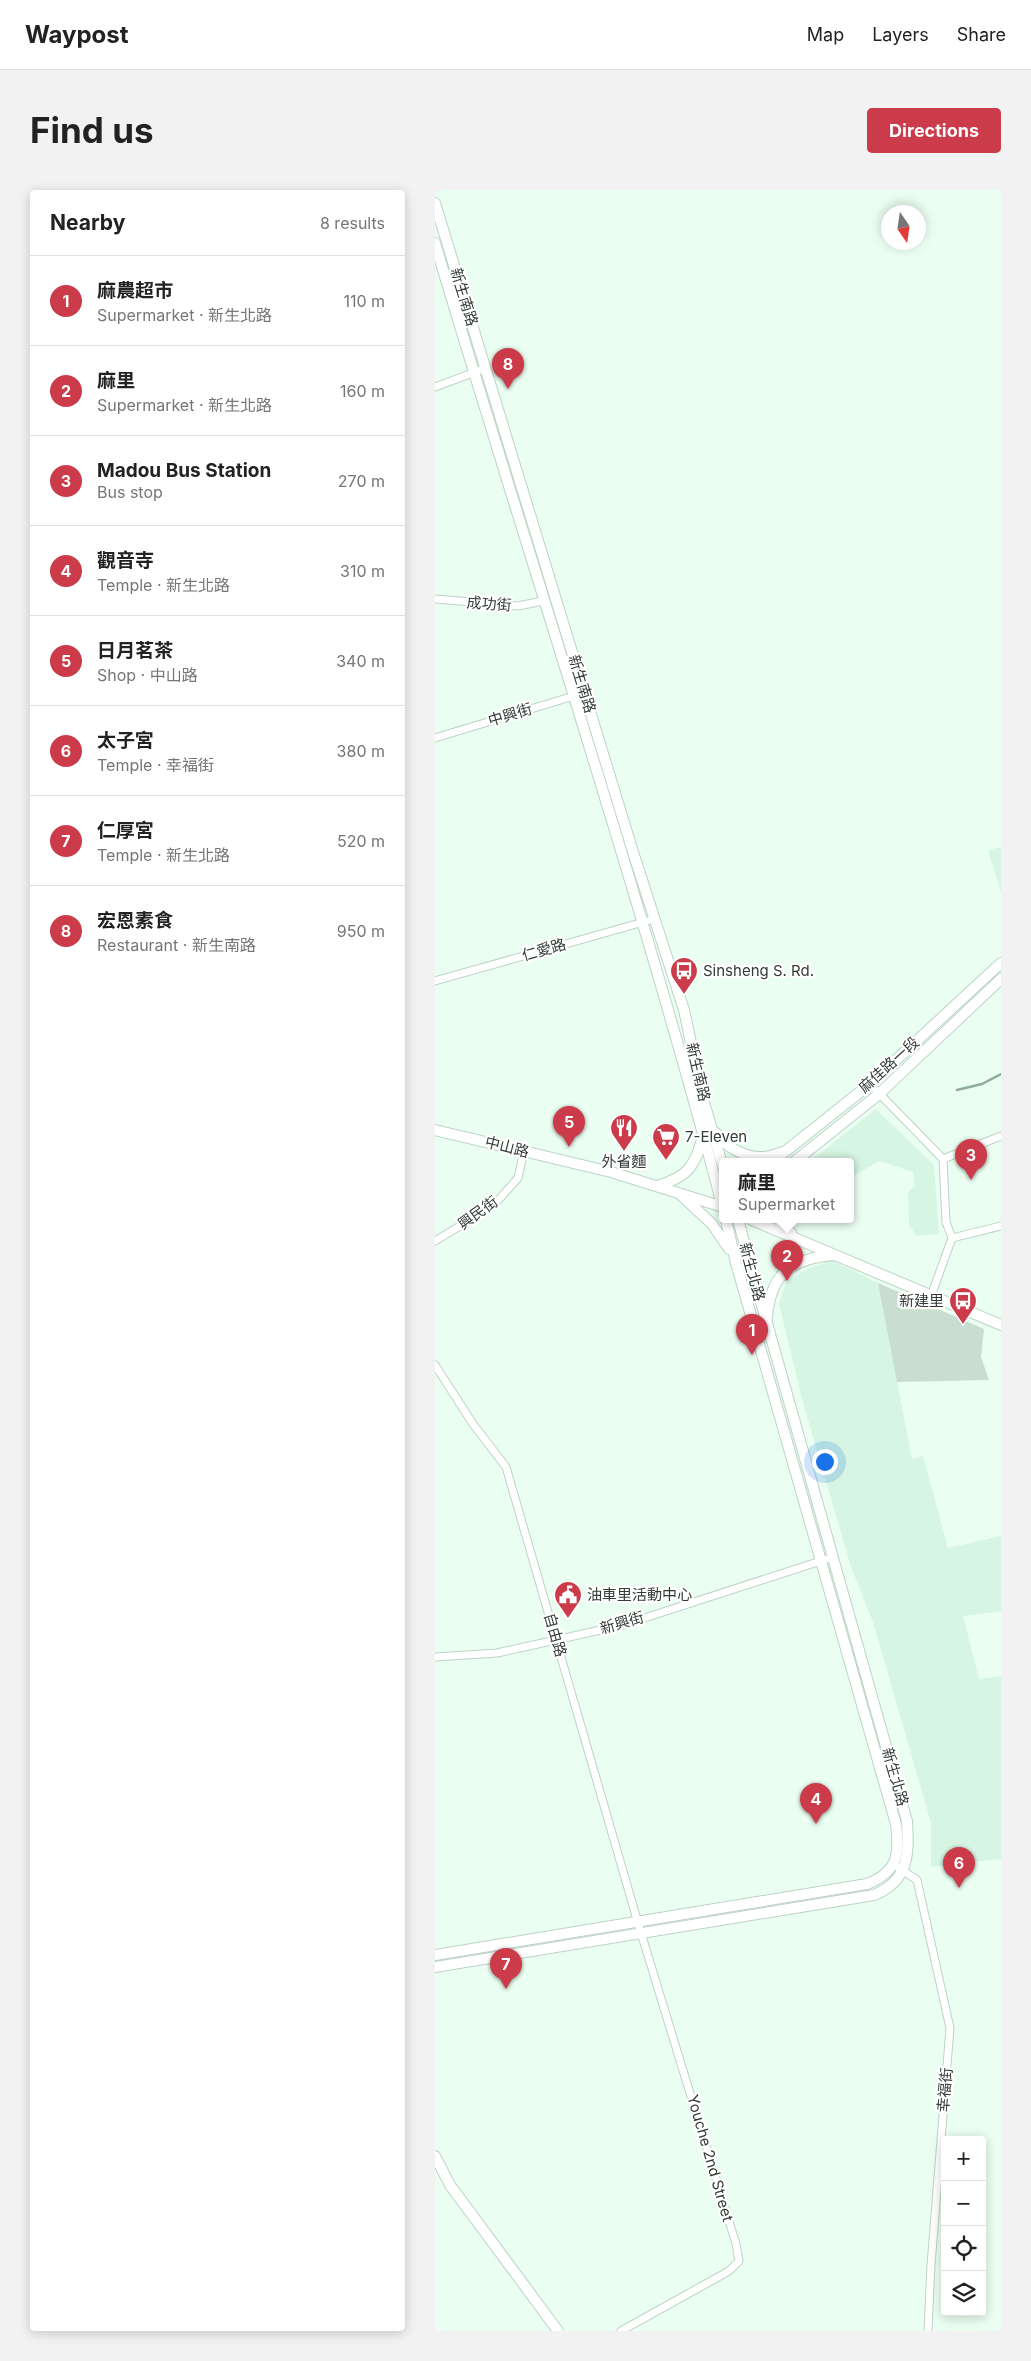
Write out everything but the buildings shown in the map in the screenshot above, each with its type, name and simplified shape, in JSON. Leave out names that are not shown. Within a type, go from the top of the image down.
[{"type":"main road","name":"新生南路","points":[[435,203],[654,919],[684,1010],[703,1099],[721,1158]]},
{"type":"main road","name":"新生南路","points":[[435,243],[642,922],[719,1193]]},
{"type":"main road","name":"麻佳路一段","points":[[777,1158],[870,1084],[1001,963]]},
{"type":"main road","name":"麻佳路一段","points":[[799,1158],[879,1094],[1001,979]]},
{"type":"main road","points":[[712,1127],[721,1140],[736,1150],[763,1157],[784,1152]]},
{"type":"main road","name":"中山路","points":[[435,1130],[677,1191],[719,1206]]},
{"type":"main road","points":[[657,1186],[681,1177],[690,1170],[703,1136]]},
{"type":"main road","points":[[677,1191],[717,1231],[736,1262]]},
{"type":"main road","name":"新生北路","points":[[727,1223],[736,1262],[896,1824],[899,1847],[893,1865]]},
{"type":"main road","name":"新生北路","points":[[739,1223],[907,1821],[909,1852],[903,1871]]},
{"type":"main road","points":[[759,1223],[1001,1325]]},
{"type":"main road","points":[[782,1223],[795,1238]]},
{"type":"main road","points":[[766,1323],[768,1301],[774,1284],[782,1273],[805,1260],[834,1255]]},
{"type":"main road","points":[[435,1955],[867,1884],[885,1875],[893,1865]]},
{"type":"main road","points":[[435,1967],[874,1895],[883,1891],[903,1871]]},
{"type":"main road","points":[[435,2156],[450,2185],[558,2331]]},
{"type":"street","points":[[435,387],[486,368]]},
{"type":"street","name":"成功街","points":[[435,599],[518,606],[543,601]]},
{"type":"street","name":"中興街","points":[[435,738],[585,693]]},
{"type":"street","name":"仁愛路","points":[[435,982],[654,919]]},
{"type":"street","points":[[870,1084],[943,1159],[946,1222],[951,1238],[931,1296]]},
{"type":"street","points":[[943,1159],[1001,1136]]},
{"type":"street","name":"興民街","points":[[435,1241],[493,1206],[518,1178],[524,1151]]},
{"type":"street","points":[[951,1238],[1001,1226]]},
{"type":"street","name":"自由路","points":[[435,1365],[473,1424],[506,1467],[638,1923]]},
{"type":"street","name":"新興街","points":[[435,1657],[479,1656],[623,1625],[833,1557]]},
{"type":"street","name":"幸福街","points":[[893,1865],[917,1880],[950,2028],[932,2256],[929,2331]]},
{"type":"street","name":"Youche 2nd Street","points":[[621,2331],[729,2271],[739,2261],[710,2158],[638,1923]]},
{"type":"shaded area","points":[[1001,847],[1001,892],[988,850]]},
{"type":"shaded area","points":[[876,1109],[934,1165],[939,1234],[916,1236],[909,1224],[908,1192],[915,1186],[913,1172],[880,1161],[854,1175],[854,1158],[814,1158]]},
{"type":"shaded area","points":[[831,1260],[878,1283],[912,1459],[923,1456],[948,1548],[1001,1536],[1001,1611],[963,1616],[979,1679],[1001,1676],[1001,1859],[931,1867],[931,1823],[874,1625],[851,1567],[802,1399],[779,1304],[786,1283],[805,1270]]},
{"type":"shaded area","points":[[878,1283],[984,1329],[981,1357],[989,1380],[897,1382]]},
{"type":"waterway","points":[[957,1090],[982,1084],[1001,1074]]},
{"type":"place","name":"宏恩素食","points":[[508,389]]},
{"type":"place","name":"Sinsheng S. Rd.","points":[[684,995]]},
{"type":"place","name":"日月茗茶","points":[[569,1147]]},
{"type":"place","name":"外省麵","points":[[624,1152]]},
{"type":"place","name":"7-Eleven","points":[[666,1161]]},
{"type":"place","name":"Madou Bus Station","points":[[971,1180]]},
{"type":"place","name":"麻里","points":[[787,1281]]},
{"type":"place","name":"新建里","points":[[963,1325]]},
{"type":"place","name":"麻農超市","points":[[752,1355]]},
{"type":"place","name":"油車里活動中心","points":[[568,1619]]},
{"type":"place","name":"觀音寺","points":[[816,1824]]},
{"type":"place","name":"太子宮","points":[[959,1888]]},
{"type":"place","name":"仁厚宮","points":[[506,1989]]}]
